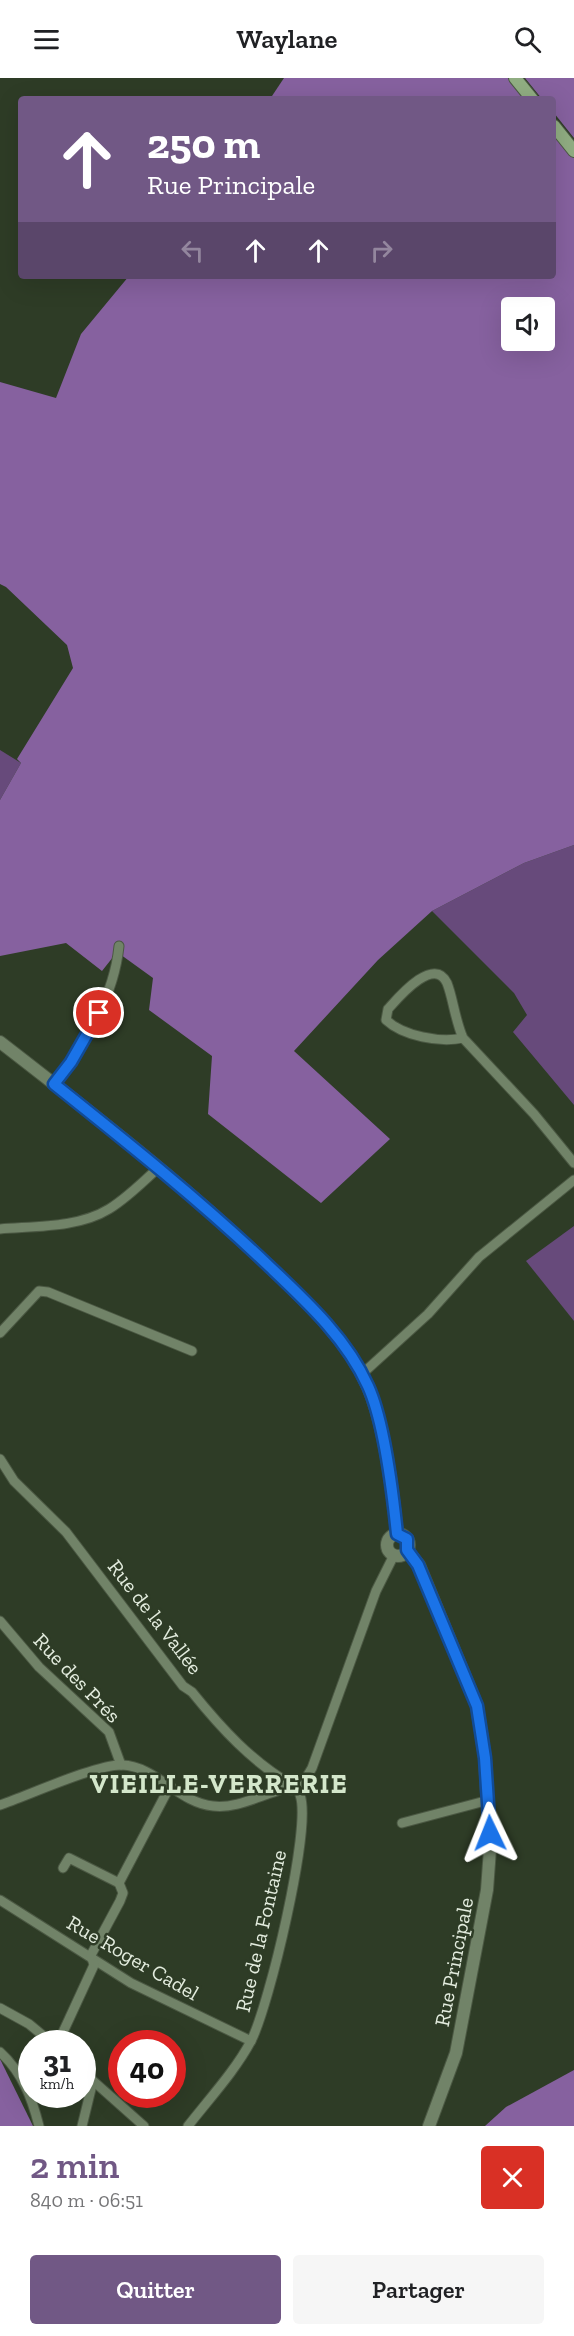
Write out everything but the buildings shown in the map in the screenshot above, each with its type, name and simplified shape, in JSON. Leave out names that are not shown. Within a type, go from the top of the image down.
[{"type":"main road","points":[[515,78],[530,96]]},
{"type":"main road","points":[[556,128],[574,151]]},
{"type":"street","points":[[54,1084],[71,1062],[108,996],[119,946]]},
{"type":"street","points":[[462,1038],[453,1040],[425,1037],[393,1026],[387,1020],[388,1009],[424,975],[433,974],[443,978],[447,984],[462,1038],[534,1114],[574,1163]]},
{"type":"street","points":[[0,1042],[159,1167],[282,1278],[336,1335],[362,1374],[376,1411],[397,1534]]},
{"type":"street","points":[[0,1229],[54,1225],[101,1213],[124,1199],[159,1167]]},
{"type":"street","points":[[362,1374],[428,1314],[478,1257],[574,1180]]},
{"type":"street","points":[[0,1333],[39,1291],[48,1292],[192,1351]]},
{"type":"street","name":"Rue de la Vallée","points":[[0,1460],[14,1481],[66,1532],[183,1686],[192,1692],[243,1751],[294,1790]]},
{"type":"street","points":[[397,1534],[407,1539],[407,1550],[401,1555],[394,1555],[388,1549],[387,1543],[397,1534]]},
{"type":"street","name":"Rue Principale","points":[[407,1550],[418,1565],[477,1706],[489,1800],[490,1849],[487,1890],[456,2053],[429,2126]]},
{"type":"street","name":"Rue de la Fontaine","points":[[294,1790],[305,1791],[303,1783],[312,1768],[376,1591],[394,1555]]},
{"type":"street","name":"Rue des Prés","points":[[0,1621],[39,1667],[109,1732],[121,1765]]},
{"type":"street","points":[[0,1805],[100,1769],[121,1765],[135,1767],[196,1802],[213,1807],[252,1800],[284,1789],[294,1790]]},
{"type":"street","points":[[119,1883],[170,1786]]},
{"type":"street","name":"Rue de la Fontaine","points":[[188,2126],[251,2041],[271,1981],[300,1844],[303,1807],[294,1790]]},
{"type":"street","points":[[402,1823],[489,1800]]},
{"type":"street","points":[[63,1868],[69,1858],[119,1883],[123,1893],[91,1955],[94,1965],[64,2030]]},
{"type":"street","name":"Rue Roger Cadel","points":[[0,1900],[91,1955],[131,1983],[251,2041]]},
{"type":"street","points":[[0,2008],[36,2030]]},
{"type":"street","points":[[0,2052],[14,2066],[22,2080],[39,2126]]},
{"type":"street","points":[[96,2084],[144,2126]]},
{"type":"street","points":[[82,2126],[86,2108]]},
{"type":"shaded area","points":[[284,78],[508,78],[523,96],[272,96]]},
{"type":"shaded area","points":[[525,78],[574,78],[574,138],[556,116],[556,96],[540,96]]},
{"type":"shaded area","points":[[556,136],[574,158],[574,845],[524,863],[432,911],[378,960],[294,1051],[390,1139],[321,1203],[208,1114],[212,1056],[149,1010],[153,978],[117,952],[102,971],[66,943],[0,956],[0,800],[21,763],[17,759],[73,668],[67,645],[6,587],[0,584],[0,382],[56,398],[81,334],[127,279],[556,279]]},
{"type":"shaded area","points":[[0,750],[21,763],[0,800]]},
{"type":"shaded area","points":[[574,845],[574,1105],[513,1032],[527,1015],[514,993],[432,911],[524,863]]},
{"type":"shaded area","points":[[574,1226],[574,1321],[526,1261]]},
{"type":"shaded area","points":[[0,2059],[18,2096],[18,2108],[24,2108],[33,2126],[0,2126]]},
{"type":"shaded area","points":[[574,2070],[574,2126],[485,2126],[506,2107]]},
{"type":"district","name":"VIEILLE-VERRERIE","points":[[219,1784]]},
{"type":"route","points":[[99,1013],[71,1062],[54,1084],[159,1167],[282,1278],[347,1349],[369,1388],[376,1411],[397,1534],[407,1539],[407,1550],[415,1559],[444,1622],[477,1706],[485,1758],[490,1833]]}]
